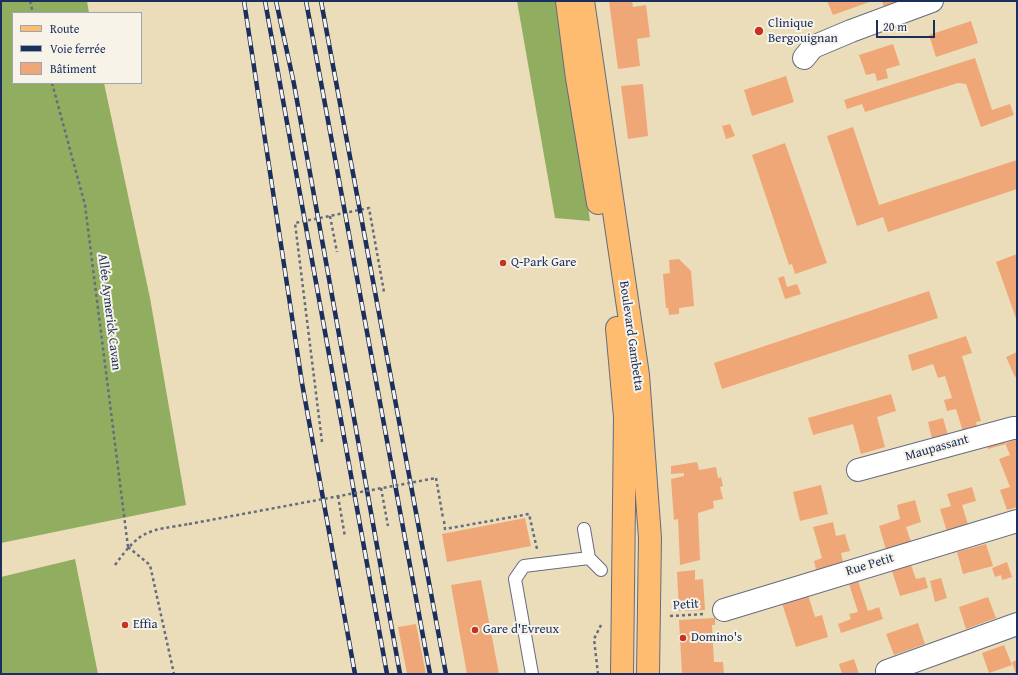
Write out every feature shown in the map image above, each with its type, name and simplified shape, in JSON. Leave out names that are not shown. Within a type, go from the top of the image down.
[{"type":"main road","points":[[567,1],[577,78],[616,314],[625,418],[622,674]]},
{"type":"main road","name":"Boulevard Gambetta","points":[[583,1],[638,374],[650,538],[648,674]]},
{"type":"main road","points":[[624,569],[635,576],[639,594],[638,674]]},
{"type":"street","points":[[804,58],[813,47],[851,30],[932,1]]},
{"type":"street","name":"Maupassant","points":[[858,470],[980,435],[1017,428]]},
{"type":"street","name":"Rue Petit","points":[[724,610],[1017,521]]},
{"type":"street","points":[[887,671],[1017,624]]},
{"type":"lane","points":[[584,529],[589,558],[601,570]]},
{"type":"lane","points":[[532,674],[515,579],[524,566],[589,558]]},
{"type":"path","points":[[30,1],[33,12]]},
{"type":"path","name":"Allée Aymerick Cavan","points":[[52,84],[86,205],[128,547]]},
{"type":"path","points":[[322,442],[295,223],[370,208],[384,292]]},
{"type":"path","points":[[330,216],[337,252]]},
{"type":"path","points":[[115,565],[128,547],[139,536],[152,530],[436,478],[445,529],[529,514],[540,563]]},
{"type":"path","points":[[381,488],[388,526]]},
{"type":"path","points":[[338,496],[345,537]]},
{"type":"path","points":[[128,547],[150,565],[174,674]]},
{"type":"path","name":"Petit","points":[[649,617],[716,613],[724,610]]},
{"type":"green space","points":[[1,1],[87,1],[89,12],[12,12],[12,84],[104,84],[150,298],[186,505],[1,543]]},
{"type":"green space","points":[[517,1],[560,1],[590,221],[555,218]]},
{"type":"green space","points":[[75,559],[98,674],[1,674],[1,577]]},
{"type":"building","points":[[609,1],[632,1],[633,7],[646,5],[650,37],[637,39],[640,66],[618,69]]},
{"type":"building","points":[[827,1],[872,1],[833,15]]},
{"type":"building","points":[[882,1],[903,1],[884,7]]},
{"type":"building","points":[[971,21],[978,43],[936,57],[929,35]]},
{"type":"building","points":[[893,44],[900,65],[886,69],[888,78],[877,81],[875,73],[866,75],[859,55]]},
{"type":"building","points":[[975,58],[992,110],[1010,104],[1014,115],[981,127],[966,84],[958,83],[865,112],[862,104],[847,109],[844,100]]},
{"type":"building","points":[[786,76],[794,102],[752,116],[744,90]]},
{"type":"building","points":[[643,84],[648,136],[628,139],[621,86]]},
{"type":"building","points":[[730,124],[735,136],[726,139],[722,126]]},
{"type":"building","points":[[853,127],[879,205],[1017,160],[1017,189],[888,232],[883,217],[857,226],[827,136]]},
{"type":"building","points":[[785,143],[827,263],[795,274],[792,264],[789,265],[752,155]]},
{"type":"building","points":[[1017,254],[1017,321],[996,262]]},
{"type":"building","points":[[679,259],[691,271],[694,306],[679,308],[679,314],[669,315],[668,308],[666,308],[663,274],[670,273],[669,260]]},
{"type":"building","points":[[784,276],[787,287],[797,284],[801,294],[785,299],[778,278]]},
{"type":"building","points":[[929,291],[938,318],[722,389],[714,363]]},
{"type":"building","points":[[966,336],[972,353],[962,356],[981,421],[976,422],[978,432],[964,435],[956,409],[947,411],[944,400],[952,398],[945,376],[938,378],[933,364],[912,371],[908,355]]},
{"type":"building","points":[[1017,352],[1017,376],[1015,377],[1006,357]]},
{"type":"building","points":[[891,394],[896,411],[877,417],[885,447],[861,454],[853,424],[813,435],[808,418]]},
{"type":"building","points":[[943,418],[949,439],[933,443],[928,422]]},
{"type":"building","points":[[1002,434],[1006,444],[988,449],[985,439]]},
{"type":"building","points":[[1017,439],[1017,507],[1007,510],[1000,490],[1010,487],[999,459],[1010,455],[1005,443]]},
{"type":"building","points":[[697,462],[699,470],[716,467],[718,478],[721,477],[723,486],[720,487],[723,499],[713,501],[714,508],[698,513],[700,560],[680,565],[678,519],[674,520],[671,479],[684,476],[684,473],[671,474],[671,466]]},
{"type":"building","points":[[821,485],[828,514],[800,521],[793,492]]},
{"type":"building","points":[[972,487],[976,501],[962,505],[969,528],[948,535],[940,509],[951,506],[947,494]]},
{"type":"building","points":[[915,500],[921,522],[906,527],[912,545],[887,553],[879,526],[900,519],[897,505]]},
{"type":"building","points":[[525,518],[531,546],[447,562],[442,534]]},
{"type":"building","points":[[833,522],[836,536],[845,534],[850,551],[841,553],[844,566],[817,574],[814,561],[822,558],[813,527]]},
{"type":"building","points":[[986,544],[993,566],[963,574],[957,552]]},
{"type":"building","points":[[1007,562],[1012,577],[1002,580],[1001,575],[995,577],[992,568]]},
{"type":"building","points":[[911,565],[916,579],[925,577],[928,588],[900,596],[892,571]]},
{"type":"building","points":[[695,570],[695,580],[703,579],[705,610],[679,611],[677,572]]},
{"type":"building","points":[[941,578],[947,598],[935,602],[930,581]]},
{"type":"building","name":"Gare d'Evreux","points":[[481,580],[499,674],[467,674],[451,585]]},
{"type":"building","points":[[858,581],[868,611],[879,607],[883,619],[841,633],[838,624],[851,619],[849,614],[858,612],[849,584]]},
{"type":"building","points":[[808,595],[815,617],[822,615],[828,637],[796,647],[782,603]]},
{"type":"building","points":[[988,597],[996,618],[966,629],[959,607]]},
{"type":"building","points":[[715,618],[715,625],[712,625],[714,662],[723,662],[724,674],[682,674],[679,620]]},
{"type":"building","points":[[918,623],[925,644],[894,655],[886,634]]},
{"type":"building","points":[[416,624],[426,674],[407,674],[398,627]]},
{"type":"building","points":[[1004,645],[1012,665],[989,673],[982,653]]},
{"type":"building","points":[[854,659],[859,674],[842,674],[839,664]]},
{"type":"building","points":[[1017,660],[1017,674],[1016,674],[1012,662]]},
{"type":"railway","points":[[244,1],[302,383],[355,674]]},
{"type":"railway","points":[[265,1],[387,674]]},
{"type":"railway","points":[[276,1],[294,84],[400,674]]},
{"type":"railway","points":[[306,1],[430,674]]},
{"type":"railway","points":[[321,1],[446,674]]},
{"type":"place","name":"Clinique Bergouignan","points":[[759,31]]},
{"type":"place","name":"Q-Park Gare","points":[[503,263]]},
{"type":"place","name":"Effia","points":[[125,625]]},
{"type":"place","name":"Gare d'Evreux","points":[[475,630]]},
{"type":"place","name":"Domino's","points":[[683,638]]}]
